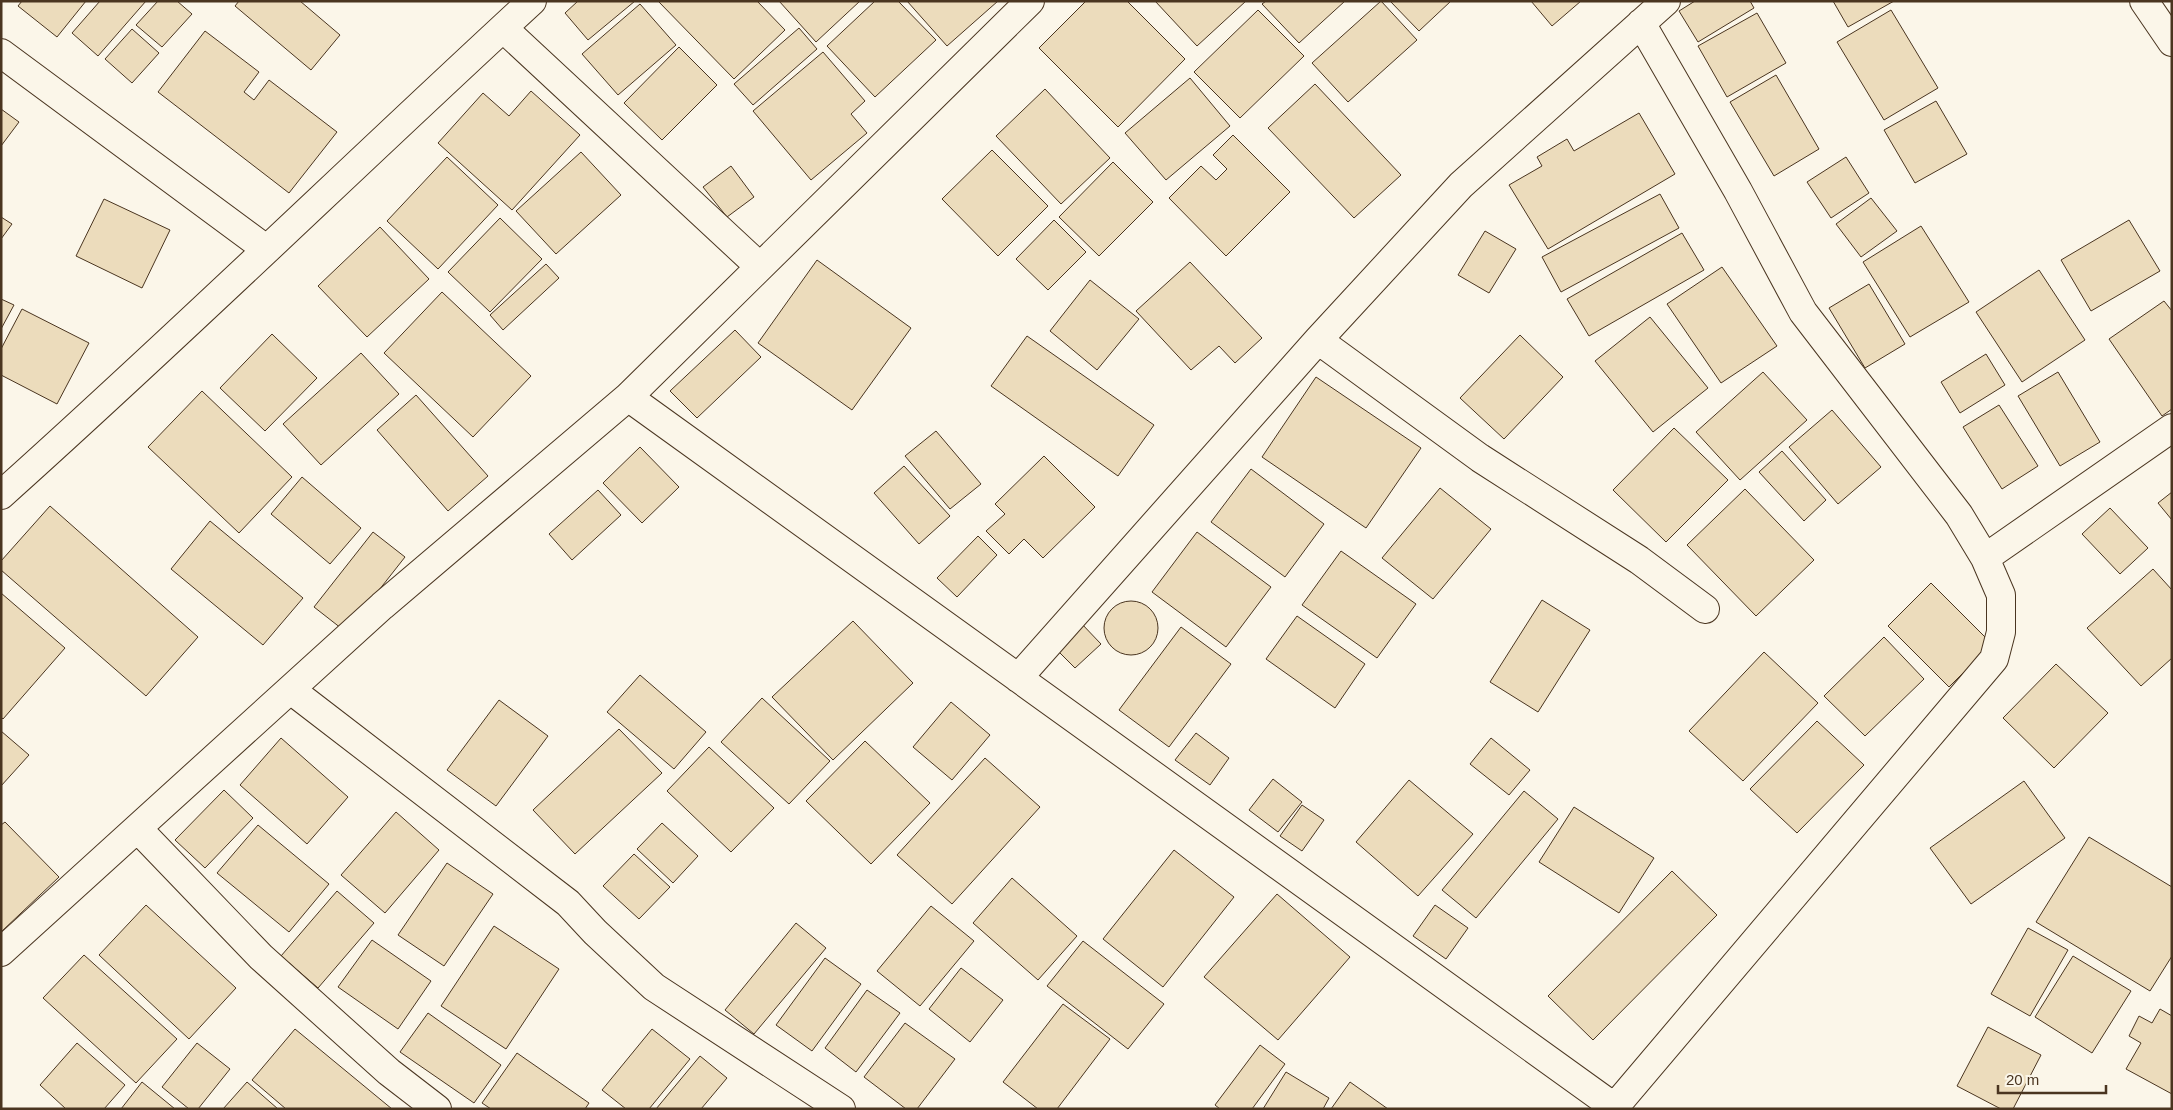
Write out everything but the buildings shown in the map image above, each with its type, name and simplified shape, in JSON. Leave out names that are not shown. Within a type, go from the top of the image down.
[{"type":"street","points":[[1,495],[118,390],[532,1]]},
{"type":"street","points":[[1,952],[382,606],[628,397],[1030,1]]},
{"type":"street","points":[[1018,678],[1318,340],[1461,185],[1666,1]]},
{"type":"street","points":[[2144,1],[2172,42]]},
{"type":"street","points":[[628,397],[1614,1108],[1994,659],[2001,632],[2001,594],[1985,558],[1959,515],[1803,312],[1738,191],[1642,23]]},
{"type":"street","points":[[503,28],[760,268]]},
{"type":"street","points":[[1,53],[266,249]]},
{"type":"street","points":[[1318,340],[1480,458],[1639,560],[1705,609]]},
{"type":"street","points":[[1985,558],[2172,428]]},
{"type":"street","points":[[291,690],[568,903],[595,932],[654,987],[841,1109]]},
{"type":"street","points":[[138,829],[261,957],[389,1072],[437,1109]]}]
